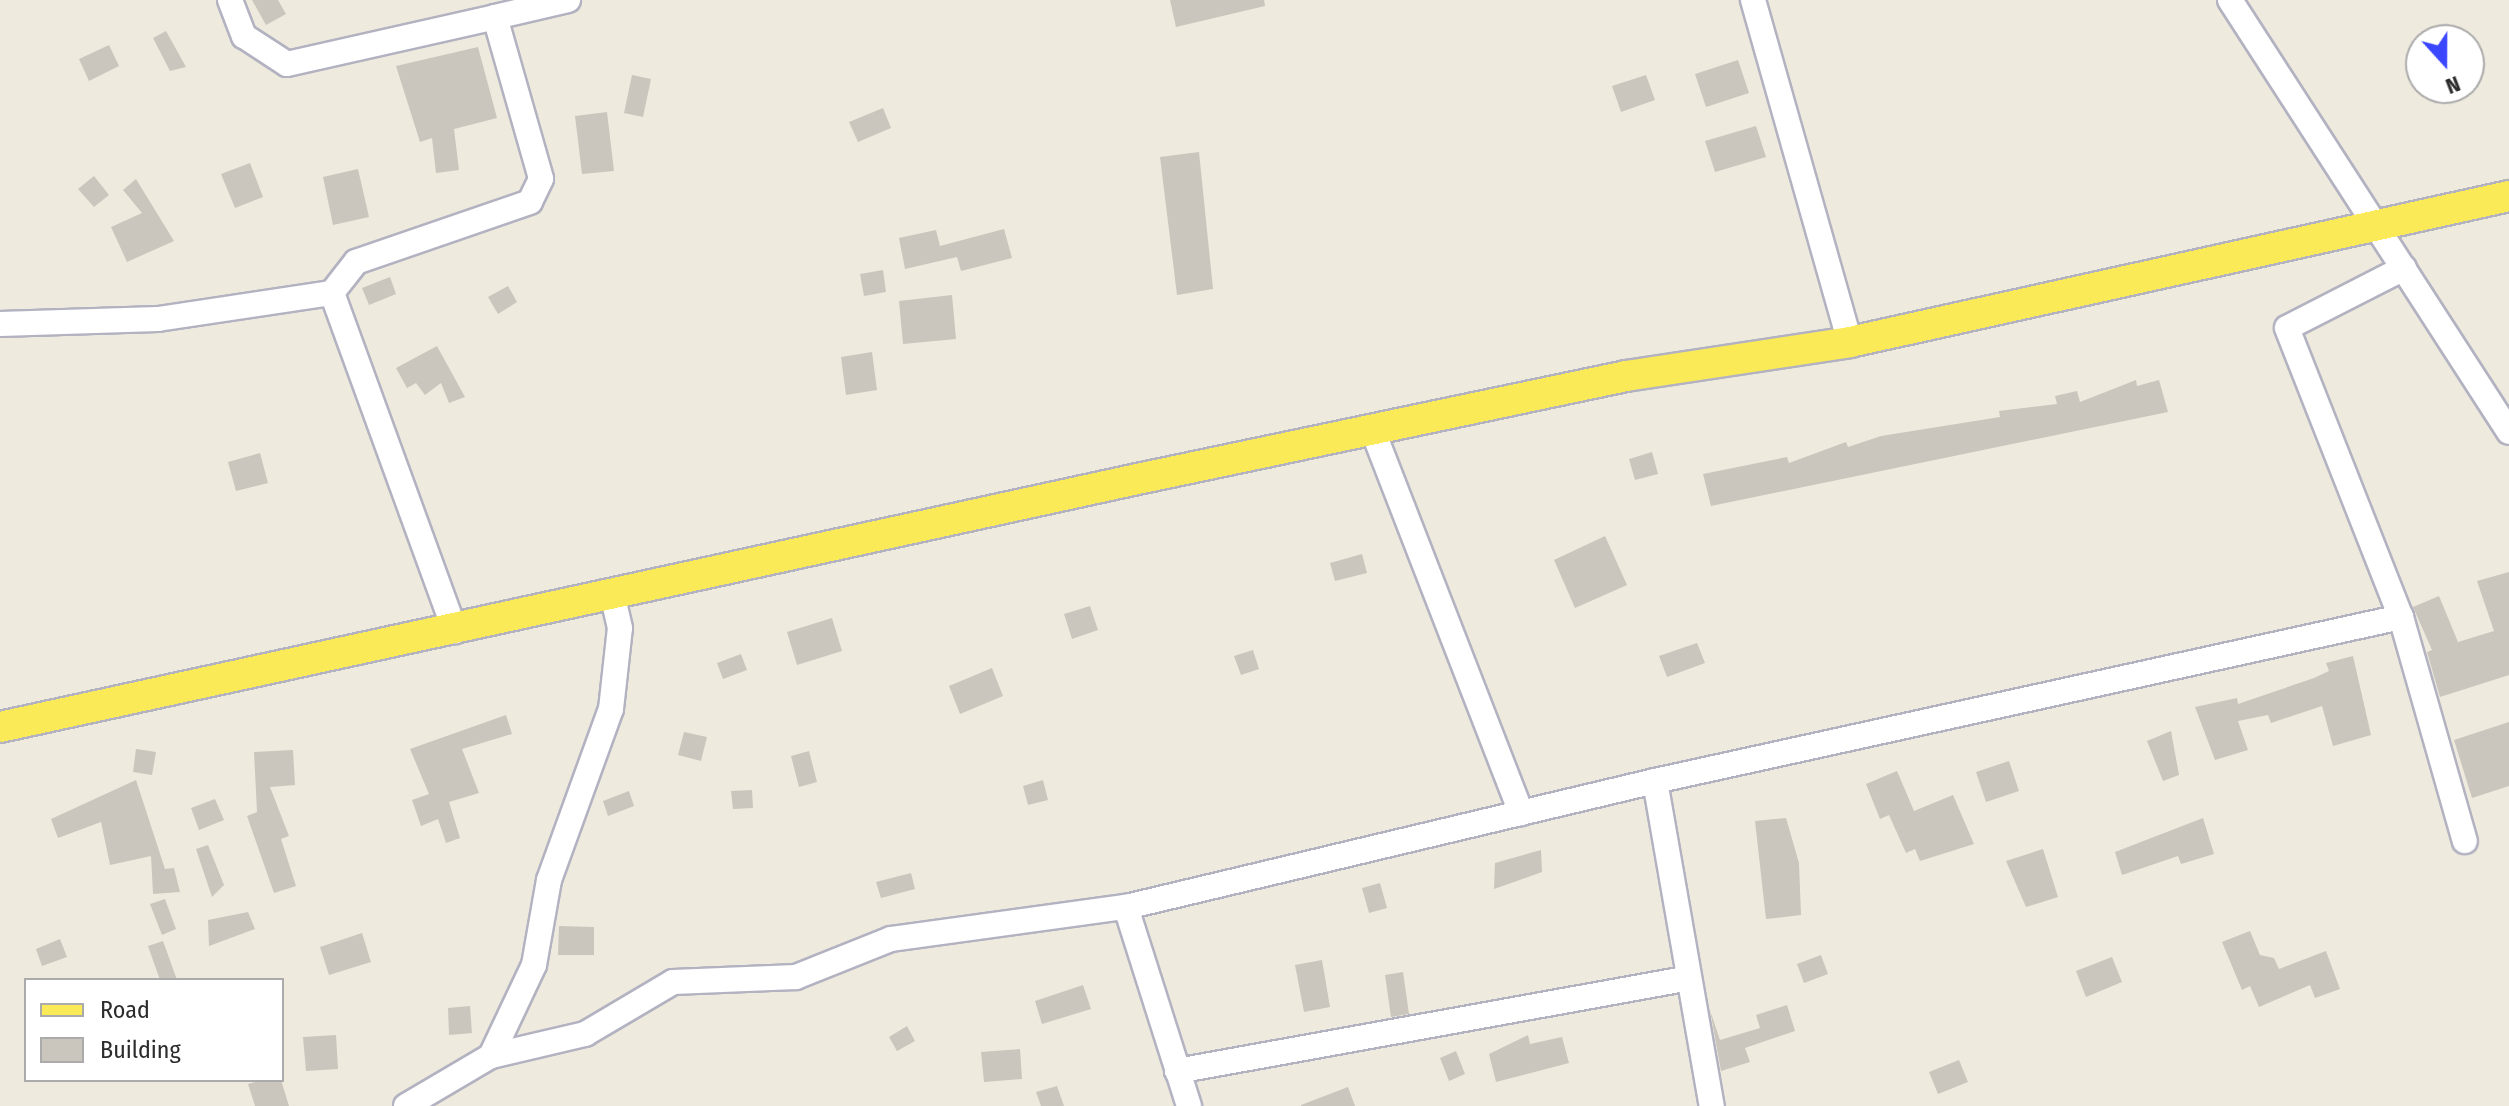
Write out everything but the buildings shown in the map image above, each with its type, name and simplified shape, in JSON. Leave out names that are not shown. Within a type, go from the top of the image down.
[{"type":"main road","points":[[0,727],[1626,376],[1850,342],[2509,196]]},
{"type":"street","points":[[230,0],[244,36],[287,64],[568,0]]},
{"type":"street","points":[[1753,0],[1850,342]]},
{"type":"street","points":[[2230,0],[2509,432]]},
{"type":"street","points":[[0,324],[158,319],[332,293],[356,262],[530,202],[541,179],[495,17]]},
{"type":"street","points":[[2404,268],[2287,328],[2401,617],[2465,841]]},
{"type":"street","points":[[332,293],[455,631]]},
{"type":"street","points":[[1373,431],[1521,813]]},
{"type":"street","points":[[491,1056],[534,965],[549,880],[611,709],[620,628],[612,594]]},
{"type":"street","points":[[406,1106],[491,1056],[585,1034],[673,982],[796,977],[891,939],[1126,907],[1655,781],[2401,617]]},
{"type":"street","points":[[1655,781],[1685,979],[1712,1106]]},
{"type":"street","points":[[1126,907],[1189,1106]]},
{"type":"street","points":[[1177,1071],[1685,979]]}]
